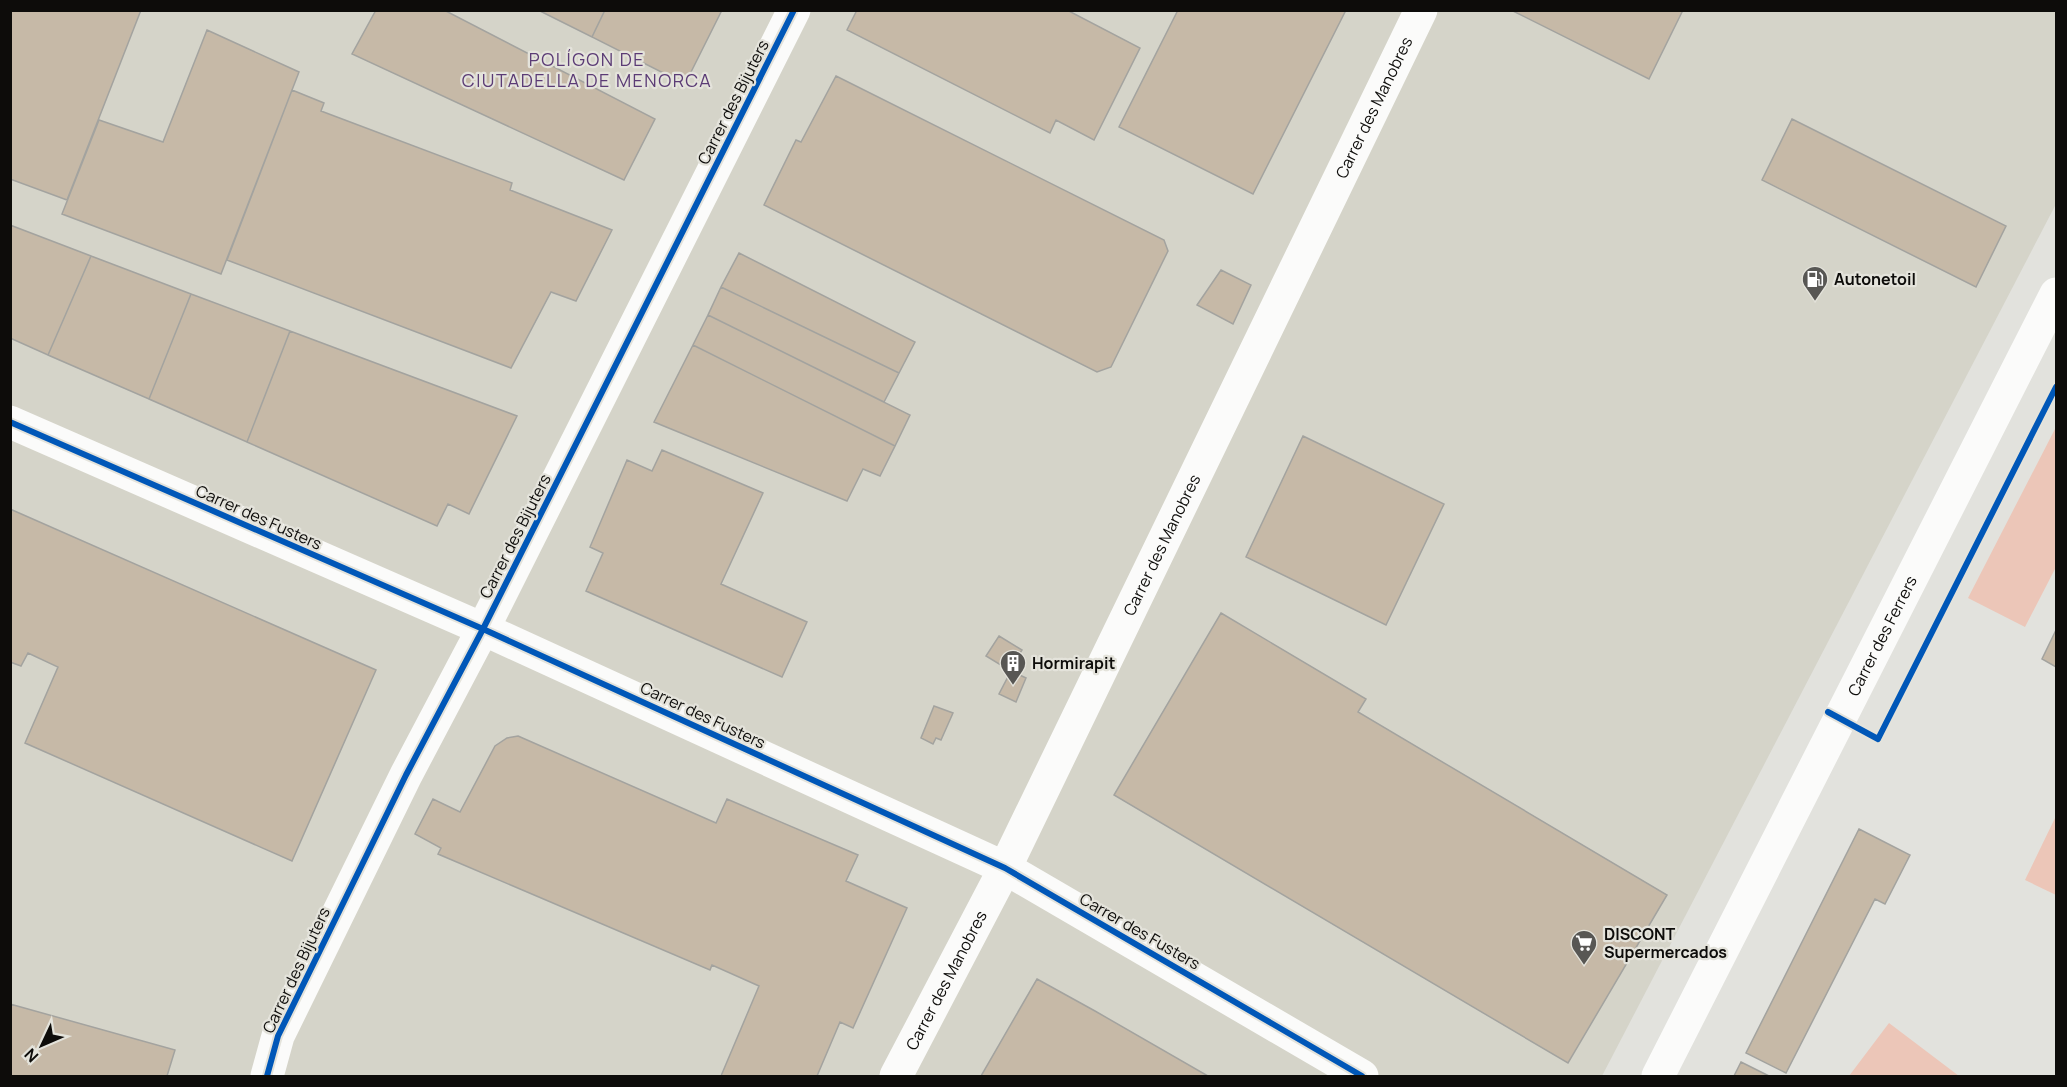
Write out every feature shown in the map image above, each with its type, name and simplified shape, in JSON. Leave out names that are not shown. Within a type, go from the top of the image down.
[{"type":"street","name":"Carrer des Bijuters","points":[[267,1077],[279,1036],[406,775],[483,629],[794,10]]},
{"type":"street","name":"Carrer des Manobres","points":[[896,1077],[1005,868],[1421,10]]},
{"type":"street","name":"Carrer des Ferrers","points":[[1658,1077],[2056,294]]},
{"type":"street","name":"Carrer des Fusters","points":[[10,422],[483,629],[1005,868],[1362,1077]]},
{"type":"shaded area","points":[[10,11],[2056,11],[2056,204],[1602,1076],[11,1076]]},
{"type":"shaded area","points":[[2056,427],[2056,567],[2025,627],[1968,598]]},
{"type":"shaded area","points":[[2056,816],[2056,895],[2025,880]]},
{"type":"shaded area","points":[[1889,1023],[1959,1076],[1849,1076]]},
{"type":"building","points":[[10,10],[141,10],[67,200],[10,179]]},
{"type":"building","points":[[376,10],[444,10],[655,119],[624,180],[352,54]]},
{"type":"building","points":[[538,10],[605,10],[592,37]]},
{"type":"building","points":[[605,10],[722,10],[685,84],[592,37]]},
{"type":"building","points":[[857,10],[1067,10],[1140,48],[1094,140],[1056,120],[1050,133],[847,30]]},
{"type":"building","points":[[1178,10],[1346,10],[1253,194],[1119,127]]},
{"type":"building","points":[[1511,10],[1683,10],[1649,79]]},
{"type":"building","points":[[207,30],[299,72],[221,274],[62,214],[99,120],[163,142]]},
{"type":"building","points":[[836,76],[1164,240],[1168,251],[1111,367],[1097,372],[764,205],[796,140],[801,142]]},
{"type":"building","points":[[292,90],[324,103],[321,111],[512,183],[510,190],[612,230],[576,301],[551,292],[511,368],[227,260]]},
{"type":"building","points":[[1792,119],[2006,226],[1976,287],[1762,180]]},
{"type":"building","points":[[10,225],[91,256],[48,355],[10,338]]},
{"type":"building","points":[[739,253],[915,342],[899,373],[721,287]]},
{"type":"building","points":[[91,256],[191,294],[149,399],[48,355]]},
{"type":"building","points":[[1221,270],[1251,285],[1233,324],[1197,305]]},
{"type":"building","points":[[721,287],[899,373],[884,402],[708,315]]},
{"type":"building","points":[[191,294],[290,331],[247,442],[149,399]]},
{"type":"building","points":[[708,315],[910,415],[895,446],[693,345]]},
{"type":"building","points":[[290,331],[517,416],[469,514],[448,504],[437,526],[247,442]]},
{"type":"building","points":[[693,345],[895,446],[880,476],[863,469],[847,501],[654,422]]},
{"type":"building","points":[[1303,436],[1444,504],[1386,625],[1246,557]]},
{"type":"building","points":[[662,450],[763,493],[721,584],[807,622],[782,677],[586,591],[603,553],[590,547],[627,460],[652,471]]},
{"type":"building","points":[[10,509],[376,670],[292,861],[25,743],[58,667],[28,653],[21,666],[10,662]]},
{"type":"building","points":[[1221,613],[1366,699],[1358,712],[1667,895],[1568,1063],[1114,795]]},
{"type":"building","points":[[2056,630],[2056,667],[2042,659]]},
{"type":"building","points":[[999,636],[1022,650],[1009,670],[986,656]]},
{"type":"building","name":"Hormirapit","points":[[1011,671],[1026,678],[1016,702],[999,694]]},
{"type":"building","points":[[934,706],[953,713],[941,740],[936,738],[933,744],[921,738]]},
{"type":"building","points":[[518,736],[716,823],[727,799],[858,855],[846,881],[907,908],[853,1028],[840,1022],[817,1076],[721,1076],[759,986],[712,965],[710,970],[438,854],[441,848],[415,834],[433,799],[460,812],[495,746],[507,738]]},
{"type":"building","points":[[1859,829],[1910,855],[1885,904],[1875,899],[1786,1073],[1746,1053]]},
{"type":"building","points":[[1037,979],[1095,1011],[1208,1076],[981,1076]]},
{"type":"building","points":[[10,1004],[175,1050],[167,1076],[10,1076]]},
{"type":"building","points":[[1741,1062],[1769,1076],[1734,1076]]},
{"type":"cycle path","points":[[267,1076],[278,1036],[406,775],[483,629],[794,10]]},
{"type":"cycle path","points":[[1828,712],[1878,739],[2056,387]]},
{"type":"cycle path","points":[[10,422],[483,629],[1005,868],[1362,1076]]},
{"type":"place","name":"Autonetoil","points":[[1815,302]]},
{"type":"place","name":"Hormirapit","points":[[1013,686]]},
{"type":"place","name":"DISCONT Supermercados","points":[[1584,966]]},
{"type":"district","name":"POLÍGON DE CIUTADELLA DE MENORCA","points":[[587,69]]}]
